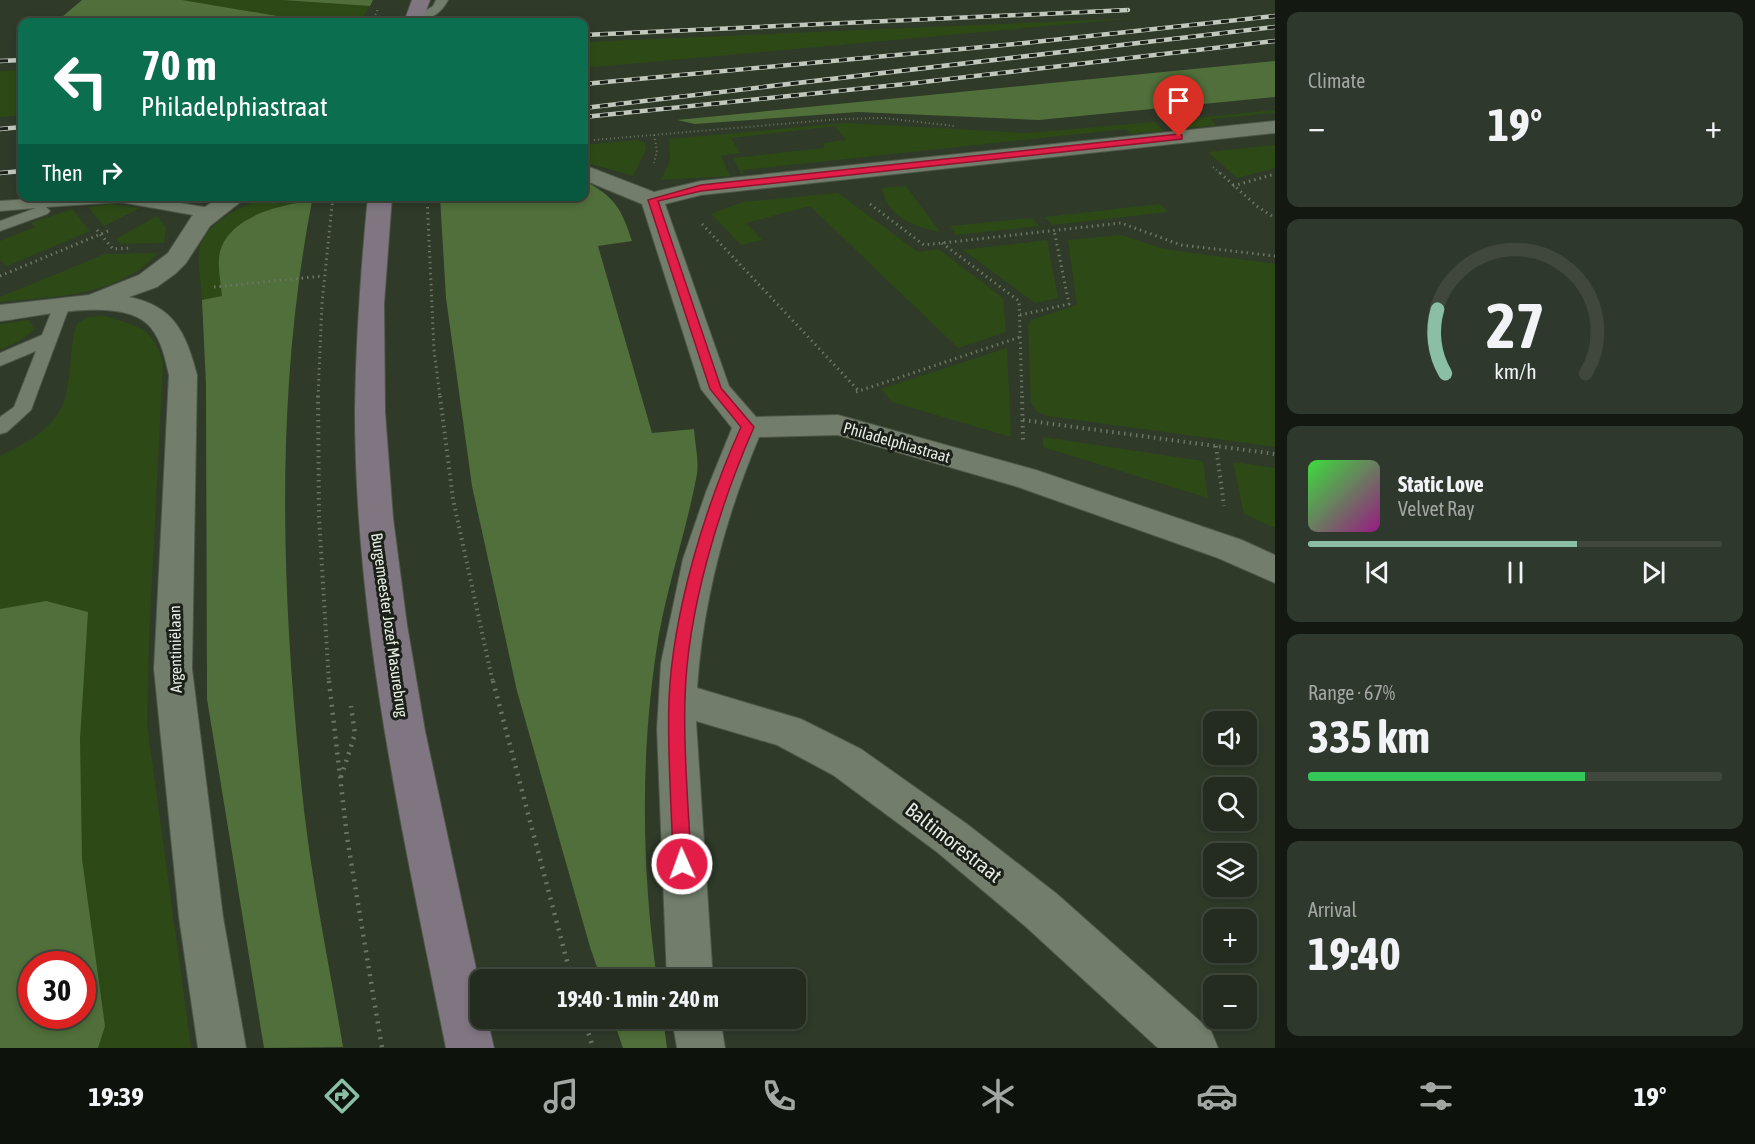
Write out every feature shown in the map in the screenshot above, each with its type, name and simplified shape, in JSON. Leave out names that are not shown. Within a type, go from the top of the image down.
[{"type":"street","points":[[415,18],[421,0]]},
{"type":"street","points":[[588,174],[653,203],[701,188],[1275,127]]},
{"type":"street","name":"Argentiniëlaan","points":[[98,301],[133,288],[166,269],[177,258],[191,232],[210,213],[229,201]]},
{"type":"street","points":[[653,203],[716,389],[748,427],[726,475],[701,559],[684,639],[677,699],[682,864],[689,969]]},
{"type":"street","name":"Burgemeester Jozef Masurebrug","points":[[379,208],[372,270],[369,374],[379,559],[395,674],[426,845],[470,1048]]},
{"type":"street","name":"Argentiniëlaan","points":[[0,313],[98,301],[125,303],[164,322],[174,336],[180,354],[183,375],[173,669],[200,906],[222,1048]]},
{"type":"street","name":"Philadelphiastraat","points":[[748,427],[838,424],[1025,478],[1230,549],[1275,570]]},
{"type":"street","name":"Baltimorestraat","points":[[677,699],[787,731],[847,762],[952,838],[1041,910],[1194,1048]]},
{"type":"street","points":[[698,1029],[701,1048]]},
{"type":"lane","points":[[421,18],[438,8],[442,0]]},
{"type":"lane","points":[[0,206],[62,201]]},
{"type":"lane","points":[[0,226],[71,201]]},
{"type":"lane","points":[[140,201],[210,213]]},
{"type":"lane","points":[[0,427],[22,410],[47,339],[62,305]]},
{"type":"lane","points":[[0,360],[47,339]]},
{"type":"path","points":[[588,141],[840,118],[884,118],[955,126]]},
{"type":"path","points":[[1179,137],[1233,186],[1275,218]]},
{"type":"path","points":[[1233,186],[1275,174]]},
{"type":"path","points":[[831,175],[924,244],[1121,223],[1182,245],[1275,256]]},
{"type":"path","points":[[332,201],[323,276],[316,408],[326,631],[340,781],[367,967],[382,1048]]},
{"type":"path","points":[[427,201],[434,350],[453,499],[492,679],[569,969]]},
{"type":"path","points":[[653,203],[700,223],[858,390]]},
{"type":"path","points":[[0,276],[100,235],[160,204]]},
{"type":"path","points":[[1019,315],[1069,304],[1054,230]]},
{"type":"path","points":[[942,243],[1019,301],[1025,478]]},
{"type":"path","points":[[214,287],[323,276]]},
{"type":"path","points":[[838,424],[858,390],[1020,337]]},
{"type":"path","points":[[1023,420],[1275,454]]},
{"type":"path","points":[[1216,446],[1230,549]]},
{"type":"path","points":[[587,1029],[593,1048]]},
{"type":"green space","points":[[82,0],[182,0],[289,18],[61,18]]},
{"type":"green space","points":[[182,0],[282,0],[370,6],[362,18],[289,18]]},
{"type":"green space","points":[[282,0],[373,0],[370,6]]},
{"type":"green space","points":[[1136,18],[588,68],[588,42]]},
{"type":"green space","points":[[1275,61],[1275,97],[1039,120],[858,112],[695,124],[677,120]]},
{"type":"green space","points":[[18,70],[18,115],[0,117],[0,71]]},
{"type":"green space","points":[[1275,110],[1275,113],[1210,119],[1216,125],[1187,128],[1177,120]]},
{"type":"green space","points":[[1155,122],[1163,131],[1131,134],[1126,129],[743,170],[744,174],[741,174],[733,158],[825,148],[823,143],[846,140],[835,126],[731,138],[740,153],[721,156],[730,176],[661,180],[670,160],[669,139],[846,123],[1027,133]]},
{"type":"green space","points":[[637,140],[645,143],[646,149],[633,176],[588,163],[588,145]]},
{"type":"green space","points":[[1275,145],[1275,168],[1237,178],[1208,152]]},
{"type":"green space","points":[[588,183],[616,204],[632,241],[598,246],[652,433],[694,429],[697,458],[693,494],[659,634],[648,720],[646,850],[656,969],[598,969],[517,691],[472,486],[446,298],[440,201],[588,201]]},
{"type":"green space","points":[[906,186],[940,232],[912,224],[903,219],[890,206],[882,188]]},
{"type":"green space","points":[[838,193],[918,252],[938,249],[1003,298],[1006,332],[958,348],[810,206],[746,223],[762,240],[741,245],[711,214],[743,202]]},
{"type":"green space","points":[[258,201],[312,201],[280,206],[222,296],[202,300],[199,253],[202,242],[216,224]]},
{"type":"green space","points":[[312,201],[291,353],[285,505],[287,581],[290,658],[304,810],[343,1047],[264,1048],[207,699],[206,385],[202,300],[222,296],[219,258],[223,244],[242,223],[270,210]]},
{"type":"green space","points":[[110,204],[140,208],[104,226],[88,207]]},
{"type":"green space","points":[[1160,204],[1168,212],[1052,225],[1045,217]]},
{"type":"green space","points":[[72,209],[90,231],[7,266],[0,260],[0,241],[35,227],[31,223]]},
{"type":"green space","points":[[157,216],[166,227],[164,243],[120,244],[116,239]]},
{"type":"green space","points":[[1032,218],[1039,226],[956,235],[950,226]]},
{"type":"green space","points":[[1121,235],[1164,249],[1275,264],[1275,447],[1048,416],[1037,412],[1031,403],[1028,326],[1031,320],[1077,305],[1068,240]]},
{"type":"green space","points":[[1047,240],[1058,298],[1035,303],[963,250]]},
{"type":"green space","points":[[158,253],[142,267],[105,286],[85,292],[0,302],[0,297],[105,254]]},
{"type":"green space","points":[[105,316],[127,322],[149,335],[163,363],[149,638],[147,724],[191,1048],[0,1048],[0,456],[39,434],[61,409],[67,390],[76,325],[87,317]]},
{"type":"green space","points":[[29,320],[34,329],[30,333],[0,349],[0,324]]},
{"type":"green space","points":[[1007,348],[1011,437],[892,402],[881,389]]},
{"type":"green space","points":[[1043,437],[1203,461],[1208,498],[1043,447]]},
{"type":"green space","points":[[1233,462],[1275,468],[1275,528],[1244,514]]},
{"type":"green space","points":[[46,601],[88,612],[80,739],[82,859],[95,951],[18,951],[18,1029],[96,1029],[96,961],[105,1026],[98,1048],[0,1048],[0,609]]},
{"type":"green space","points":[[616,1029],[664,1029],[667,1048],[623,1048]]},
{"type":"railway","points":[[588,35],[1128,10]]},
{"type":"railway","points":[[588,84],[1025,43],[1275,16]]},
{"type":"railway","points":[[588,108],[1275,27]]},
{"type":"railway","points":[[588,117],[906,84],[1275,41]]},
{"type":"railway","points":[[0,61],[18,60]]},
{"type":"railway","points":[[0,129],[18,127]]},
{"type":"railway","points":[[0,173],[18,171]]},
{"type":"route","points":[[682,864],[677,699],[684,639],[701,559],[726,475],[748,427],[716,389],[652,200],[701,188],[1179,137]]}]
